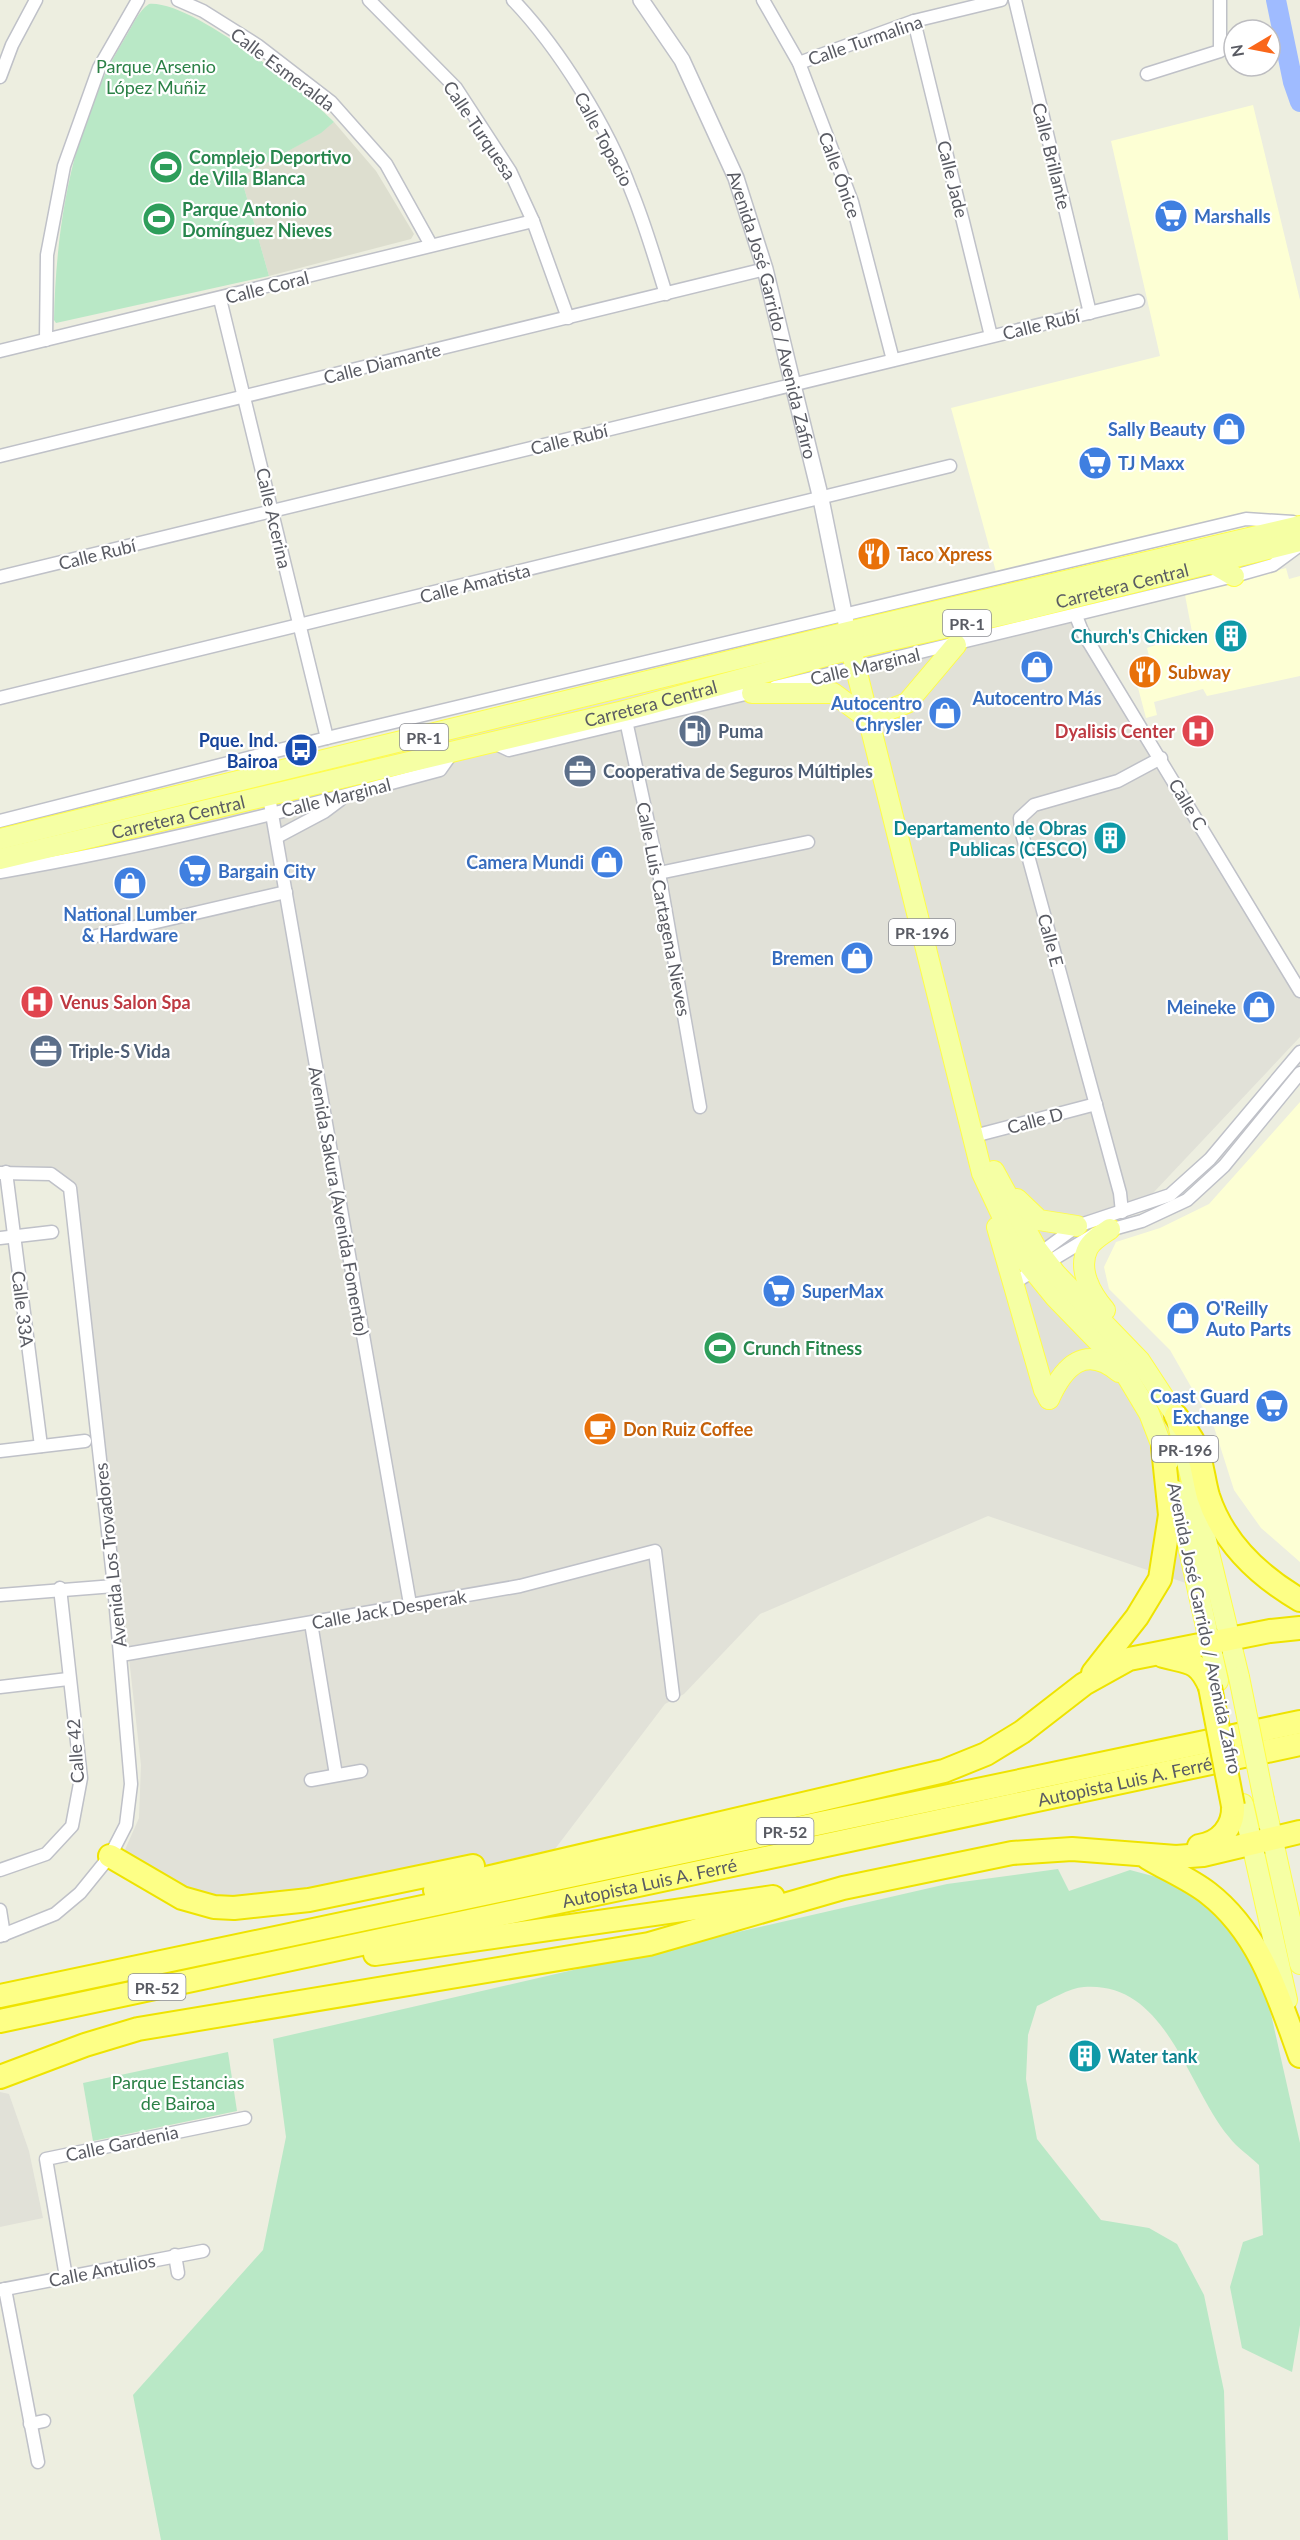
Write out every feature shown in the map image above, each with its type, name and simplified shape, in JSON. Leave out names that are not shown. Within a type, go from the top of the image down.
[{"type":"highway","points":[[1176,1416],[1195,1444],[1217,1520],[1228,1537],[1259,1573],[1300,1600]]},
{"type":"highway","points":[[1084,1684],[1137,1617],[1160,1579],[1170,1515],[1163,1448]]},
{"type":"highway","points":[[270,1939],[323,1917],[944,1771],[986,1754],[1022,1732],[1084,1684],[1117,1665],[1153,1653],[1270,1631],[1300,1628]]},
{"type":"highway","points":[[1144,1856],[1208,1845],[1221,1838],[1234,1817],[1238,1805],[1214,1684],[1195,1664],[1153,1653]]},
{"type":"highway","name":"Autopista Luis A. Ferré","points":[[0,1996],[1300,1722]]},
{"type":"highway","name":"Autopista Luis A. Ferré","points":[[0,2021],[1300,1744]]},
{"type":"highway","points":[[110,1856],[182,1898],[214,1907],[249,1908],[309,1900],[742,1810],[822,1798]]},
{"type":"highway","points":[[315,1954],[356,1957],[843,1888],[984,1858],[1041,1849],[1072,1849],[1176,1857],[1203,1854],[1300,1832]]},
{"type":"highway","points":[[1144,1856],[1191,1881],[1227,1910],[1252,1944],[1272,1980],[1300,2055]]},
{"type":"highway","points":[[0,2077],[85,2044],[138,2029],[649,1944],[843,1888]]},
{"type":"main road","name":"Carretera Central","points":[[0,859],[270,805],[452,753],[625,717],[850,641],[1000,587],[1300,524]]},
{"type":"main road","name":"Carretera Central","points":[[0,838],[360,753],[712,666],[850,641],[1300,543]]},
{"type":"main road","points":[[1212,563],[1234,576]]},
{"type":"main road","name":"Avenida José Garrido / Avenida Zafiro","points":[[850,641],[867,718],[976,1141],[992,1180],[1037,1263],[1119,1363],[1149,1413],[1163,1448],[1220,1642],[1239,1677],[1300,1964]]},
{"type":"main road","points":[[752,693],[833,693],[867,718],[907,703],[956,645]]},
{"type":"main road","points":[[625,717],[624,699],[688,684],[712,666]]},
{"type":"main road","points":[[178,796],[207,799],[242,792],[270,805],[296,778],[325,771],[360,753]]},
{"type":"main road","points":[[992,1180],[1039,1220],[1077,1226]]},
{"type":"main road","points":[[992,1180],[1011,1279],[1044,1390],[1049,1399],[1068,1366],[1082,1361],[1094,1359],[1106,1362],[1129,1380]]},
{"type":"main road","points":[[1110,1228],[1088,1248],[1086,1276],[1090,1290],[1119,1325],[1140,1361]]},
{"type":"main road","name":"Avenida José Garrido / Avenida Zafiro","points":[[1037,1263],[1140,1361],[1176,1416],[1220,1642],[1214,1684]]},
{"type":"main road","points":[[1238,1805],[1251,1844],[1300,2055]]},
{"type":"street","points":[[0,77],[12,45],[36,0]]},
{"type":"street","points":[[46,340],[47,255],[64,166],[99,68],[138,0]]},
{"type":"street","name":"Calle Esmeralda","points":[[178,0],[203,11],[258,45],[331,102],[386,164],[431,245]]},
{"type":"street","name":"Calle Topacio","points":[[513,0],[528,15],[589,104],[631,188],[666,294]]},
{"type":"street","name":"Avenida José Garrido / Avenida Zafiro","points":[[641,0],[682,60],[736,178],[765,269],[821,499],[850,641]]},
{"type":"street","name":"Calle Ónice","points":[[763,0],[799,63],[852,202],[893,360]]},
{"type":"street","name":"Calle Turmalina","points":[[799,63],[914,21],[1001,0]]},
{"type":"street","name":"Calle Brillante","points":[[1014,0],[1090,313]]},
{"type":"street","points":[[1147,74],[1220,51],[1220,0]]},
{"type":"street","name":"Calle Turquesa","points":[[375,2],[456,88],[510,171],[533,221],[568,318]]},
{"type":"street","name":"Calle Jade","points":[[914,21],[991,336]]},
{"type":"street","name":"Calle Coral","points":[[0,351],[533,221]]},
{"type":"street","name":"Calle Diamante","points":[[0,456],[765,269]]},
{"type":"street","name":"Calle Acerina","points":[[220,299],[327,738]]},
{"type":"street","name":"Calle Rubí","points":[[0,578],[1138,301]]},
{"type":"street","name":"Calle Amatista","points":[[0,698],[950,466]]},
{"type":"street","name":"Calle Marginal","points":[[625,717],[752,693],[850,641],[956,645],[1273,565],[1300,543]]},
{"type":"street","name":"Calle C","points":[[1076,616],[1082,631],[1300,991]]},
{"type":"street","points":[[0,821],[327,738],[850,641]]},
{"type":"street","name":"Calle Luis Cartagena Nieves","points":[[625,717],[659,873],[700,1107]]},
{"type":"street","name":"Calle Marginal","points":[[0,872],[83,858],[270,805],[345,796],[440,770],[452,753]]},
{"type":"street","name":"Calle E","points":[[1122,1212],[1120,1193],[1021,830],[1020,818],[1034,805],[1118,781],[1161,759]]},
{"type":"street","points":[[277,837],[324,812],[345,796]]},
{"type":"street","name":"Avenida Sakura (Avenida Fomento)","points":[[270,805],[410,1604]]},
{"type":"street","points":[[659,873],[808,842]]},
{"type":"street","points":[[96,936],[286,892]]},
{"type":"street","points":[[1037,1263],[1077,1226],[1170,1195],[1194,1175],[1300,1052]]},
{"type":"street","points":[[1011,1279],[1082,1240],[1110,1228],[1142,1221],[1187,1200],[1224,1166],[1300,1073]]},
{"type":"street","name":"Calle D","points":[[976,1141],[1096,1104]]},
{"type":"street","name":"Calle 33A","points":[[3,1172],[40,1446]]},
{"type":"street","name":"Avenida Los Trovadores","points":[[2,1935],[55,1914],[80,1893],[110,1856],[126,1825],[131,1784],[114,1586],[70,1188],[51,1174],[3,1172]]},
{"type":"street","points":[[0,1238],[52,1232]]},
{"type":"street","points":[[0,1451],[85,1441]]},
{"type":"street","name":"Calle Jack Desperak","points":[[121,1655],[520,1586],[655,1551],[673,1695]]},
{"type":"street","points":[[0,1595],[60,1588],[114,1586]]},
{"type":"street","name":"Calle 42","points":[[0,1870],[46,1854],[72,1826],[81,1778],[60,1588]]},
{"type":"street","points":[[311,1623],[336,1775]]},
{"type":"street","points":[[0,1687],[69,1679]]},
{"type":"street","points":[[311,1780],[361,1771]]},
{"type":"street","points":[[0,1910],[2,1935]]},
{"type":"street","name":"Calle Gardenia","points":[[66,2277],[46,2159],[245,2118]]},
{"type":"street","name":"Calle Antulios","points":[[2,2289],[203,2250]]},
{"type":"street","points":[[175,2255],[178,2273]]},
{"type":"street","points":[[2,2289],[38,2462]]},
{"type":"street","points":[[30,2424],[44,2421]]},
{"type":"shaded area","points":[[1253,105],[1300,300],[1300,518],[1001,590],[951,408],[1160,356],[1111,141]]},
{"type":"shaded area","points":[[334,122],[376,171],[414,234],[411,239],[269,276],[241,177],[320,133]]},
{"type":"shaded area","points":[[1286,568],[1289,579],[1300,576],[1300,676],[1207,696],[1203,689],[1154,702],[1157,715],[1146,718],[1137,684],[1155,679],[1147,648],[1192,632],[1185,595]]},
{"type":"shaded area","points":[[1079,587],[1078,618],[1300,981],[1300,1037],[1154,1192],[1052,1267],[1159,1387],[1224,1596],[988,1516],[760,1614],[684,1694],[665,1704],[555,1849],[322,1902],[224,1910],[120,1861],[139,1818],[141,1765],[79,1213],[72,1186],[65,1179],[0,1177],[0,849]]},
{"type":"shaded area","points":[[1300,1102],[1300,1562],[1261,1528],[1234,1490],[1214,1427],[1170,1350],[1109,1289],[1104,1267],[1116,1242],[1160,1228],[1209,1204]]},
{"type":"shaded area","points":[[0,2092],[9,2094],[29,2151],[43,2218],[0,2227]]},
{"type":"green space","name":"Complejo Deportivo de Villa Blanca","points":[[149,4],[168,7],[192,16],[218,31],[273,70],[334,122],[321,133],[241,177],[269,276],[56,323],[54,320],[55,283],[59,247],[71,174],[80,139],[107,70],[136,20]]},
{"type":"green space","points":[[1058,1869],[1069,1891],[1130,1870],[1179,1883],[1221,1918],[1250,1955],[1264,1983],[1300,2143],[1300,2325],[1292,2372],[1242,2348],[1230,2287],[1243,2242],[1263,2235],[1259,2165],[1236,2145],[1214,2116],[1172,2041],[1155,2019],[1136,2001],[1112,1990],[1084,1987],[1066,1992],[1037,2006],[1028,2035],[1026,2079],[1037,2139],[1101,2220],[1149,2228],[1177,2244],[1204,2295],[1224,2391],[1228,2540],[161,2540],[133,2395],[263,2250],[286,2137],[273,2039],[947,1884]]},
{"type":"green space","name":"Parque Estancias de Bairoa","points":[[228,2052],[237,2111],[93,2141],[83,2083]]},
{"type":"waterway","points":[[1276,0],[1293,82],[1300,102]]},
{"type":"place","name":"Complejo Deportivo de Villa Blanca","points":[[166,167]]},
{"type":"place","name":"Marshalls","points":[[1171,216]]},
{"type":"place","name":"Parque Antonio Domínguez Nieves","points":[[159,219]]},
{"type":"place","name":"Sally Beauty","points":[[1229,429]]},
{"type":"place","name":"TJ Maxx","points":[[1095,463]]},
{"type":"place","name":"Taco Xpress","points":[[874,554]]},
{"type":"place","name":"Church's Chicken","points":[[1231,636]]},
{"type":"place","name":"Autocentro Más","points":[[1037,667]]},
{"type":"place","name":"Subway","points":[[1145,672]]},
{"type":"place","name":"Autocentro Chrysler","points":[[945,713]]},
{"type":"place","name":"Puma","points":[[695,731]]},
{"type":"place","name":"Dyalisis Center","points":[[1198,731]]},
{"type":"place","name":"Pque. Ind. Bairoa","points":[[301,750]]},
{"type":"place","name":"Cooperativa de Seguros Múltiples","points":[[580,771]]},
{"type":"place","name":"Departamento de Obras Publicas (CESCO)","points":[[1110,838]]},
{"type":"place","name":"Camera Mundi","points":[[607,862]]},
{"type":"place","name":"Bargain City","points":[[195,871]]},
{"type":"place","name":"National Lumber & Hardware","points":[[130,883]]},
{"type":"place","name":"Bremen","points":[[857,958]]},
{"type":"place","name":"Venus Salon Spa","points":[[37,1002]]},
{"type":"place","name":"Meineke","points":[[1259,1007]]},
{"type":"place","name":"Triple-S Vida","points":[[46,1051]]},
{"type":"place","name":"SuperMax","points":[[779,1291]]},
{"type":"place","name":"O'Reilly Auto Parts","points":[[1183,1318]]},
{"type":"place","name":"Crunch Fitness","points":[[720,1348]]},
{"type":"place","name":"Coast Guard Exchange","points":[[1272,1406]]},
{"type":"place","name":"Don Ruiz Coffee","points":[[600,1429]]},
{"type":"place","name":"Water tank","points":[[1085,2056]]},
{"type":"park label","name":"Parque Arsenio López Muñiz","points":[[156,76]]}]
